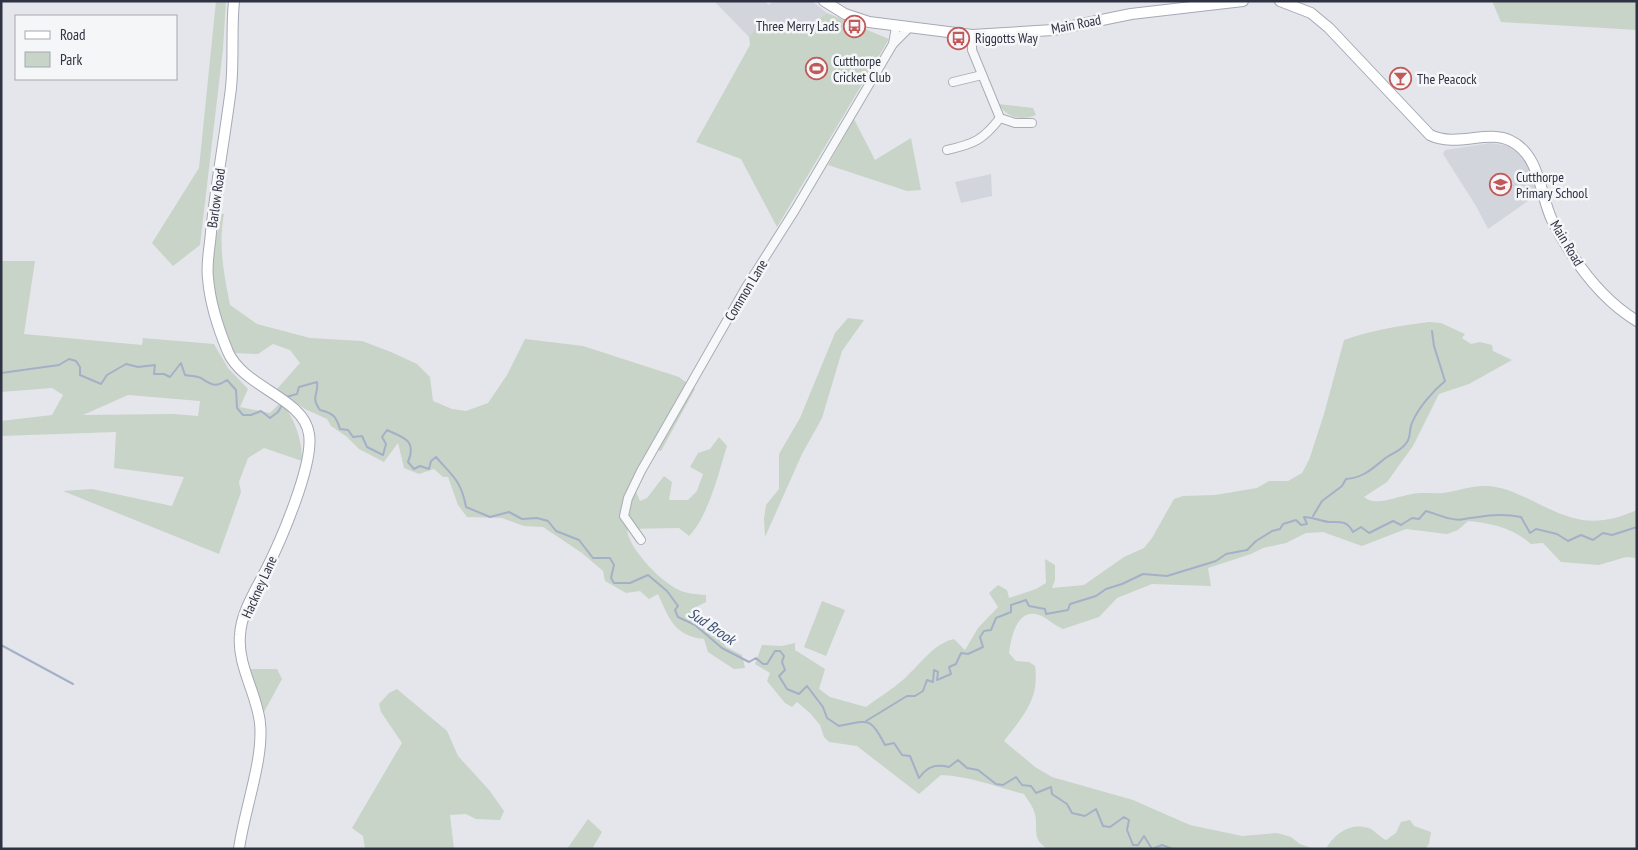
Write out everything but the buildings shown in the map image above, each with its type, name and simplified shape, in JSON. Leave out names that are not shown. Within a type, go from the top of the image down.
[{"type":"main road","name":"Barlow Road","points":[[234,1],[232,80],[213,212],[207,275],[216,319],[229,355],[241,372],[253,382]]},
{"type":"main road","name":"Main Road","points":[[824,1],[845,14],[869,22],[896,27],[972,35],[1053,30],[1131,14],[1243,1]]},
{"type":"main road","name":"Main Road","points":[[1280,1],[1311,13],[1329,28],[1430,136],[1450,142],[1498,137],[1511,141],[1522,148],[1537,173],[1551,219],[1576,263],[1604,295],[1637,321]]},
{"type":"main road","name":"Hackney Lane","points":[[239,849],[242,822],[257,759],[261,726],[257,702],[241,656],[240,634],[254,593],[274,553],[304,472],[310,443],[305,423],[286,401],[253,382]]},
{"type":"street","name":"Common Lane","points":[[893,44],[896,27]]},
{"type":"street","name":"Common Lane","points":[[641,540],[624,516],[628,498],[640,471],[745,289],[795,210],[893,44],[909,28]]},
{"type":"street","points":[[972,35],[972,50],[1000,118],[1015,123],[1032,123]]},
{"type":"street","points":[[953,82],[982,75]]},
{"type":"street","points":[[947,150],[977,142],[989,132],[1000,118]]},
{"type":"shaded area","points":[[764,1],[769,5],[772,1],[812,1],[827,13],[803,29],[782,32],[763,18],[749,37],[715,2]]},
{"type":"shaded area","name":"Cutthorpe Primary School","points":[[1490,143],[1510,146],[1524,158],[1533,177],[1538,194],[1488,229],[1476,206],[1443,154],[1445,150]]},
{"type":"shaded area","points":[[991,174],[992,196],[961,203],[955,182]]},
{"type":"green space","points":[[216,1],[226,1],[223,49],[200,245],[173,266],[152,243],[199,168]]},
{"type":"green space","points":[[1492,1],[1637,1],[1637,30],[1501,22]]},
{"type":"green space","points":[[827,13],[889,39],[777,227],[741,159],[696,142],[750,45],[749,37],[763,18],[782,32],[803,29]]},
{"type":"green space","points":[[998,104],[1033,108],[1036,115],[1025,118],[1015,117],[1002,109]]},
{"type":"green space","points":[[854,119],[875,160],[911,138],[921,190],[907,191],[828,165]]},
{"type":"green space","points":[[221,214],[224,214],[222,260],[230,305],[257,324],[310,338],[362,341],[417,364],[430,377],[433,401],[452,409],[466,411],[488,403],[507,375],[525,339],[583,346],[679,377],[695,389],[661,451],[649,448],[633,485],[640,501],[647,498],[664,476],[672,482],[669,500],[688,500],[697,491],[703,474],[690,467],[698,453],[710,449],[719,437],[727,446],[712,494],[702,518],[689,536],[679,528],[627,529],[629,537],[639,555],[663,580],[682,591],[706,595],[706,602],[690,610],[717,634],[726,647],[742,655],[745,668],[734,669],[708,652],[704,639],[694,637],[679,630],[669,618],[658,594],[649,599],[640,591],[626,593],[605,581],[603,571],[582,553],[543,527],[524,526],[502,518],[467,517],[458,505],[448,477],[443,477],[434,469],[419,474],[404,468],[398,443],[384,462],[359,449],[347,437],[331,426],[327,419],[305,409],[277,389],[300,363],[290,350],[273,344],[258,354],[234,353],[220,315],[214,285],[214,252]]},
{"type":"green space","points":[[1,261],[35,261],[24,334],[142,345],[143,338],[214,344],[228,368],[248,389],[240,407],[270,413],[281,402],[297,430],[301,445],[302,461],[264,448],[248,458],[239,482],[241,492],[219,554],[63,491],[92,489],[172,506],[184,477],[114,468],[116,432],[1,436],[1,421],[52,415],[63,395],[52,388],[1,392]],"holes":[[[128,395],[200,401],[198,416],[174,414],[83,415]]]},
{"type":"green space","points":[[848,318],[864,320],[842,351],[822,418],[802,454],[765,537],[764,519],[766,505],[779,489],[779,454],[800,418],[835,333]]},
{"type":"green space","points":[[1429,322],[1441,323],[1465,334],[1462,338],[1471,344],[1480,342],[1492,345],[1493,351],[1512,360],[1469,384],[1439,394],[1413,446],[1387,482],[1364,497],[1369,500],[1381,501],[1416,493],[1443,493],[1471,487],[1488,486],[1518,494],[1549,509],[1585,520],[1609,519],[1637,510],[1637,558],[1626,557],[1599,565],[1561,562],[1543,543],[1531,544],[1517,534],[1501,527],[1468,521],[1458,530],[1447,534],[1406,529],[1362,546],[1323,532],[1306,533],[1286,543],[1263,548],[1251,554],[1208,568],[1211,586],[1152,584],[1117,598],[1099,617],[1063,629],[1039,615],[1025,615],[1016,625],[1011,640],[1009,653],[1016,661],[1029,662],[1035,666],[1036,678],[1035,689],[1028,707],[1004,741],[1035,767],[1052,777],[1133,800],[1190,825],[1242,836],[1277,833],[1291,837],[1300,844],[1314,849],[1049,849],[1039,842],[1036,833],[1036,817],[1031,804],[1024,794],[973,780],[941,775],[919,794],[857,746],[829,742],[824,737],[820,725],[810,713],[797,702],[792,707],[785,703],[767,681],[770,673],[755,664],[762,645],[782,646],[795,643],[795,650],[825,669],[819,689],[830,697],[866,707],[904,679],[930,653],[947,641],[954,639],[965,650],[978,628],[998,607],[989,593],[998,585],[1007,590],[1009,598],[1036,589],[1046,583],[1045,559],[1055,565],[1055,580],[1052,588],[1084,585],[1124,557],[1144,548],[1152,538],[1174,499],[1183,496],[1215,495],[1257,488],[1269,481],[1288,481],[1302,473],[1309,460],[1324,414],[1344,340],[1375,331]]},
{"type":"green space","points":[[822,601],[845,610],[826,656],[804,647]]},
{"type":"green space","points":[[250,669],[277,669],[282,679],[264,712]]},
{"type":"green space","points":[[397,689],[447,731],[458,756],[489,790],[504,811],[500,820],[476,819],[466,814],[450,815],[454,849],[365,849],[363,836],[352,828],[402,743],[381,712],[379,704],[389,693]]},
{"type":"green space","points":[[588,819],[602,832],[592,849],[567,849]]},
{"type":"green space","points":[[1410,820],[1414,826],[1431,832],[1429,844],[1425,849],[1326,849],[1338,834],[1349,828],[1369,828],[1386,840],[1396,833],[1401,822]]},
{"type":"waterway","points":[[1313,516],[1322,501],[1342,486],[1346,479],[1366,473],[1402,448],[1407,442],[1411,425],[1418,412],[1445,381],[1434,346],[1432,331]]},
{"type":"waterway","name":"Sud Brook","points":[[1,373],[59,365],[69,359],[76,361],[80,367],[80,375],[101,384],[107,375],[126,364],[138,367],[155,365],[154,374],[164,374],[170,377],[181,363],[185,375],[199,377],[214,385],[227,380],[236,390],[237,408],[243,415],[251,415],[261,411],[270,418],[278,412],[282,405]]},
{"type":"waterway","name":"Sud Brook","points":[[286,397],[297,394],[299,387],[317,382],[315,398],[317,405],[320,410],[328,412],[333,416],[340,429],[348,430],[353,437],[362,436],[367,447],[383,455],[386,444],[382,437],[387,430],[403,438],[410,444],[411,449],[408,462],[414,469],[420,466],[429,469],[431,461],[436,457],[452,474],[459,485],[466,507],[490,517],[509,512],[522,519],[537,518],[548,521],[556,531],[579,540],[593,558],[610,558],[614,565],[611,578],[614,583],[630,583],[648,575],[667,591],[678,606],[675,610],[678,617],[695,625],[722,648],[749,662],[756,658],[763,664],[767,664],[775,651],[780,651],[784,656],[782,662],[785,670],[779,676],[787,689],[799,694],[807,686],[823,707],[827,718],[839,726],[857,722],[872,725],[885,745],[894,743],[902,755],[910,756],[919,778],[932,767],[949,767],[958,760],[967,768],[978,770],[996,784],[1003,785],[1016,777],[1022,785],[1031,786],[1036,793],[1051,787],[1052,794],[1067,804],[1072,813],[1085,816],[1096,809],[1103,826],[1110,827],[1124,817],[1129,820],[1127,830],[1133,845],[1138,845],[1144,836],[1152,849]]},
{"type":"waterway","points":[[866,721],[907,696],[915,696],[923,691],[927,680],[933,682],[934,670],[938,672],[937,680],[951,674],[949,667],[956,664],[961,653],[968,654],[983,647],[980,637],[984,631],[991,630],[996,618],[1011,612],[1011,605],[1026,600],[1029,606],[1045,609],[1046,614],[1068,610],[1070,604],[1096,596],[1106,589],[1143,574],[1167,576],[1216,561],[1226,554],[1247,550],[1256,541],[1272,531],[1280,529],[1283,524],[1296,520],[1301,525],[1307,524],[1304,517],[1329,522],[1343,522],[1353,532],[1361,527],[1369,533],[1393,521],[1401,525],[1412,518],[1419,519],[1426,511],[1460,520],[1492,515],[1506,515],[1521,517],[1530,533],[1536,529],[1557,534],[1568,541],[1581,535],[1593,540],[1603,533],[1612,535],[1637,527]]},
{"type":"waterway","points":[[1,645],[73,684]]},
{"type":"waterway","name":"Sud Brook","points":[[1152,849],[1162,845],[1173,849]]},
{"type":"place","name":"Three Merry Lads","points":[[855,26]]},
{"type":"place","name":"Riggotts Way","points":[[959,38]]},
{"type":"place","name":"Cutthorpe Cricket Club","points":[[817,69]]},
{"type":"place","name":"The Peacock","points":[[1401,79]]},
{"type":"place","name":"Cutthorpe Primary School","points":[[1500,185]]}]
